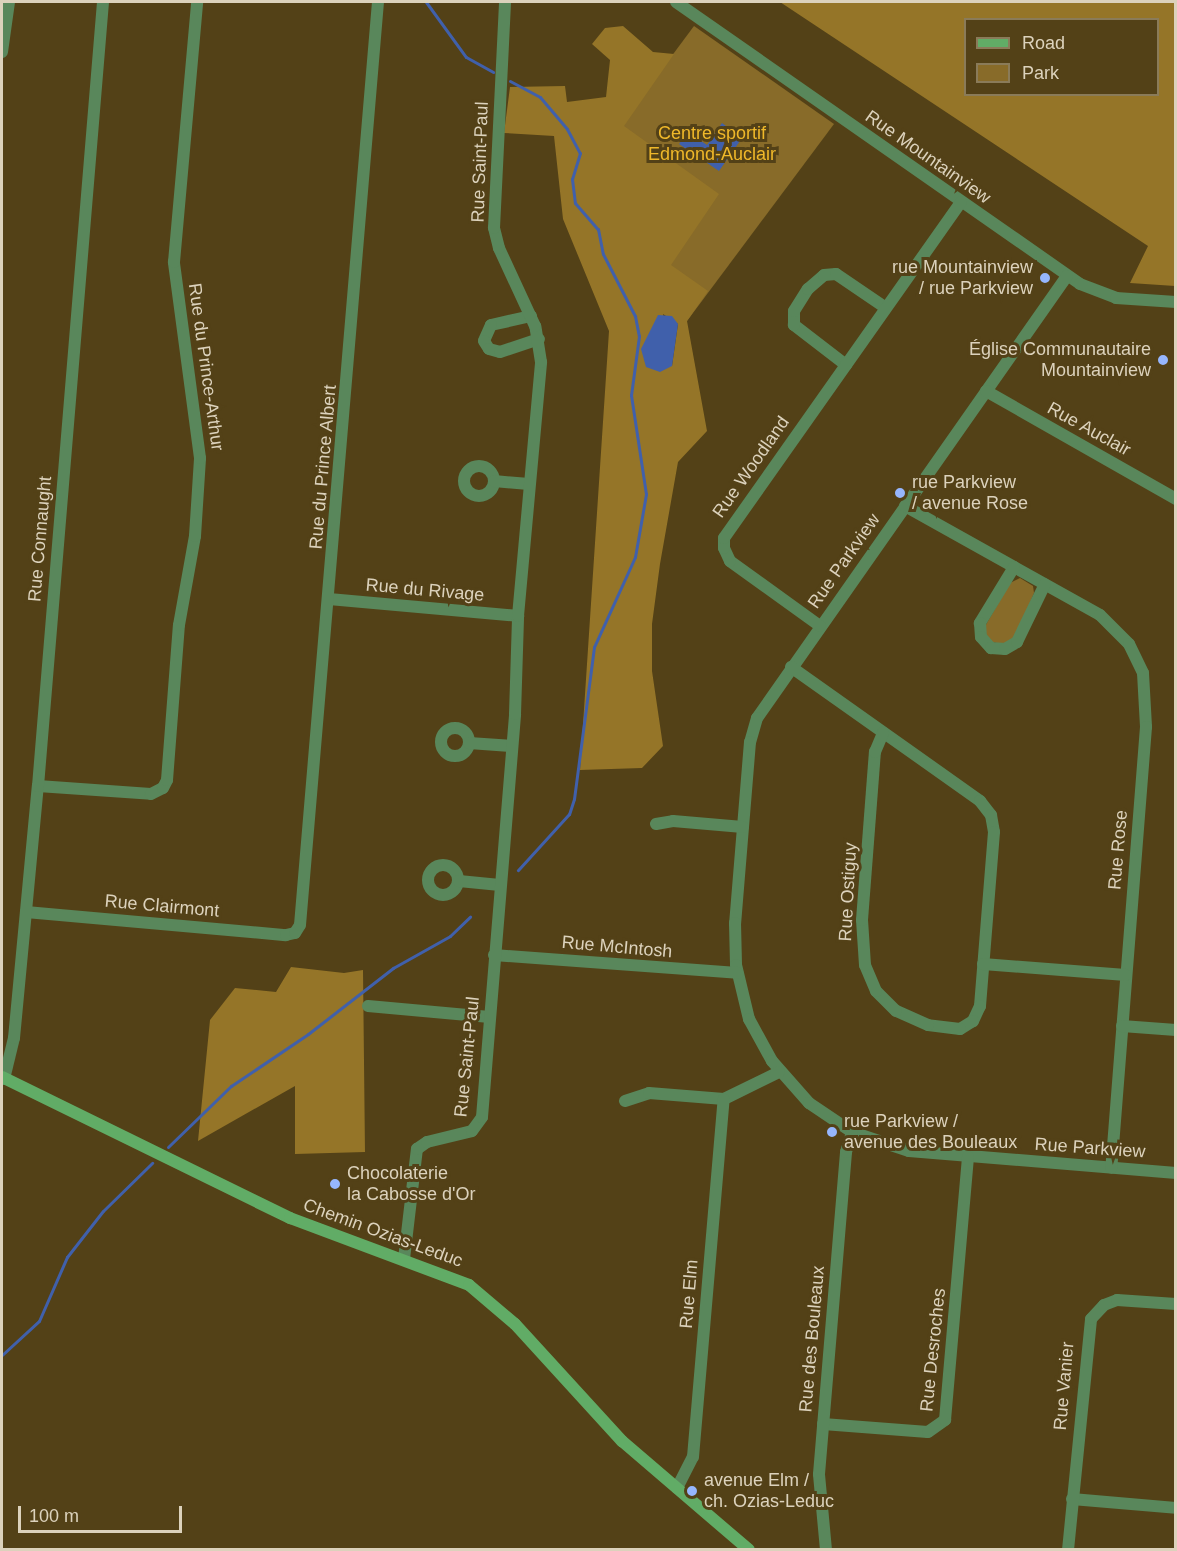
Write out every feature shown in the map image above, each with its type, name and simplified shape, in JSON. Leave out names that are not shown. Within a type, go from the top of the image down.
[{"type":"street","points":[[2,52],[9,2]]},
{"type":"street","name":"Rue Connaught","points":[[3,1078],[13,1047],[38,786],[103,2]]},
{"type":"street","name":"Rue du Prince-Arthur","points":[[38,786],[151,794],[163,788],[167,780],[179,625],[192,559],[200,467],[196,411],[174,262],[197,2]]},
{"type":"street","name":"Rue du Prince Albert","points":[[295,933],[300,925],[378,2]]},
{"type":"street","name":"Rue Saint-Paul","points":[[404,1259],[417,1149],[427,1142],[472,1131],[481,1123],[512,746],[518,616],[540,377],[539,339],[531,315],[499,248],[494,220],[506,2]]},
{"type":"street","name":"Rue Mountainview","points":[[676,2],[1067,276],[1107,296],[1176,302]]},
{"type":"street","name":"Rue Woodland","points":[[820,626],[730,561],[724,541],[961,202]]},
{"type":"street","points":[[846,364],[794,325],[794,311],[808,289],[821,276],[833,273],[886,308]]},
{"type":"street","name":"Rue Parkview","points":[[1067,276],[790,667],[752,729],[735,923],[737,973],[753,1028],[780,1072],[809,1103],[852,1132],[902,1150],[1176,1173]]},
{"type":"street","points":[[531,315],[491,325],[484,341],[491,351],[501,352],[539,339]]},
{"type":"street","name":"Rue Auclair","points":[[986,391],[1176,499]]},
{"type":"street","points":[[494,481],[529,484]]},
{"type":"street","name":"Rue Rose","points":[[905,506],[1045,584],[1113,625],[1134,651],[1145,681],[1146,727],[1111,1168]]},
{"type":"street","points":[[1014,567],[980,623],[981,637],[991,648],[1005,650],[1017,642],[1045,584]]},
{"type":"street","name":"Rue du Rivage","points":[[329,599],[518,616]]},
{"type":"street","name":"Rue Ostiguy","points":[[790,667],[980,801],[992,815],[994,832],[978,1014],[967,1026],[956,1029],[928,1025],[902,1015],[880,996],[867,972],[862,920],[875,748],[882,733]]},
{"type":"street","points":[[469,743],[512,746]]},
{"type":"street","points":[[656,824],[673,821],[743,827]]},
{"type":"street","points":[[459,881],[500,885]]},
{"type":"street","name":"Rue Clairmont","points":[[26,912],[295,933]]},
{"type":"street","name":"Rue McIntosh","points":[[494,955],[737,973]]},
{"type":"street","points":[[983,964],[1126,975]]},
{"type":"street","points":[[368,1006],[490,1017]]},
{"type":"street","points":[[1122,1026],[1176,1030]]},
{"type":"street","points":[[625,1101],[649,1093],[724,1099],[780,1072]]},
{"type":"street","name":"Chemin Ozias-Leduc","points":[[3,1078],[290,1218],[452,1276],[482,1293],[515,1324],[606,1425],[749,1550]]},
{"type":"street","name":"Rue Elm","points":[[677,1488],[693,1457],[724,1099]]},
{"type":"street","name":"Rue des Bouleaux","points":[[826,1550],[827,1532],[819,1481],[846,1152],[852,1132]]},
{"type":"street","name":"Rue Desroches","points":[[823,1424],[928,1432],[945,1420],[968,1157]]},
{"type":"street","name":"Rue Vanier","points":[[1068,1550],[1091,1319],[1104,1305],[1117,1300],[1176,1304]]},
{"type":"street","points":[[1072,1499],[1176,1508]]},
{"type":"green space","name":"Centre sportif Edmond-Auclair","points":[[694,26],[834,124],[687,321],[610,139]]},
{"type":"green space","points":[[1020,578],[1033,586],[1034,593],[1017,634],[1006,645],[988,641],[984,628],[1010,583]]},
{"type":"shaded area","points":[[780,2],[1175,2],[1175,286],[1130,283],[1148,246]]},
{"type":"shaded area","points":[[623,26],[653,52],[674,54],[624,126],[719,194],[671,265],[708,291],[687,321],[707,431],[678,462],[660,564],[652,624],[652,671],[663,746],[642,768],[580,770],[609,331],[563,219],[554,136],[504,133],[510,87],[565,86],[567,102],[606,97],[610,60],[592,44],[605,28]],"holes":[[[663,314],[678,324],[672,366]]]},
{"type":"shaded area","points":[[291,967],[344,973],[363,970],[365,1152],[295,1154],[295,1086],[198,1141],[210,1020],[235,988],[276,992]]},
{"type":"water","points":[[722,123],[742,138],[719,171],[679,144],[688,132],[707,145]]},
{"type":"water","points":[[658,315],[672,316],[678,324],[672,366],[660,372],[646,367],[641,349]]},
{"type":"waterway","points":[[426,2],[466,57],[493,72]]},
{"type":"waterway","points":[[510,81],[540,97],[567,129],[580,153],[572,179],[575,203],[598,229],[603,254],[635,316],[639,336],[631,395],[646,494],[635,557],[594,647],[574,799],[569,814],[518,870]]},
{"type":"waterway","points":[[168,1147],[231,1086],[308,1034],[393,968],[450,936],[470,917]]},
{"type":"waterway","points":[[2,1355],[39,1321],[67,1257],[103,1211],[152,1163]]},
{"type":"place","name":"rue Mountainview / rue Parkview","points":[[1045,278]]},
{"type":"place","name":"Église Communautaire Mountainview","points":[[1163,360]]},
{"type":"place","name":"rue Parkview / avenue Rose","points":[[900,493]]},
{"type":"place","name":"rue Parkview / avenue des Bouleaux","points":[[832,1132]]},
{"type":"place","name":"Chocolaterie la Cabosse d'Or","points":[[335,1184]]},
{"type":"place","name":"avenue Elm / ch. Ozias-Leduc","points":[[692,1491]]}]
